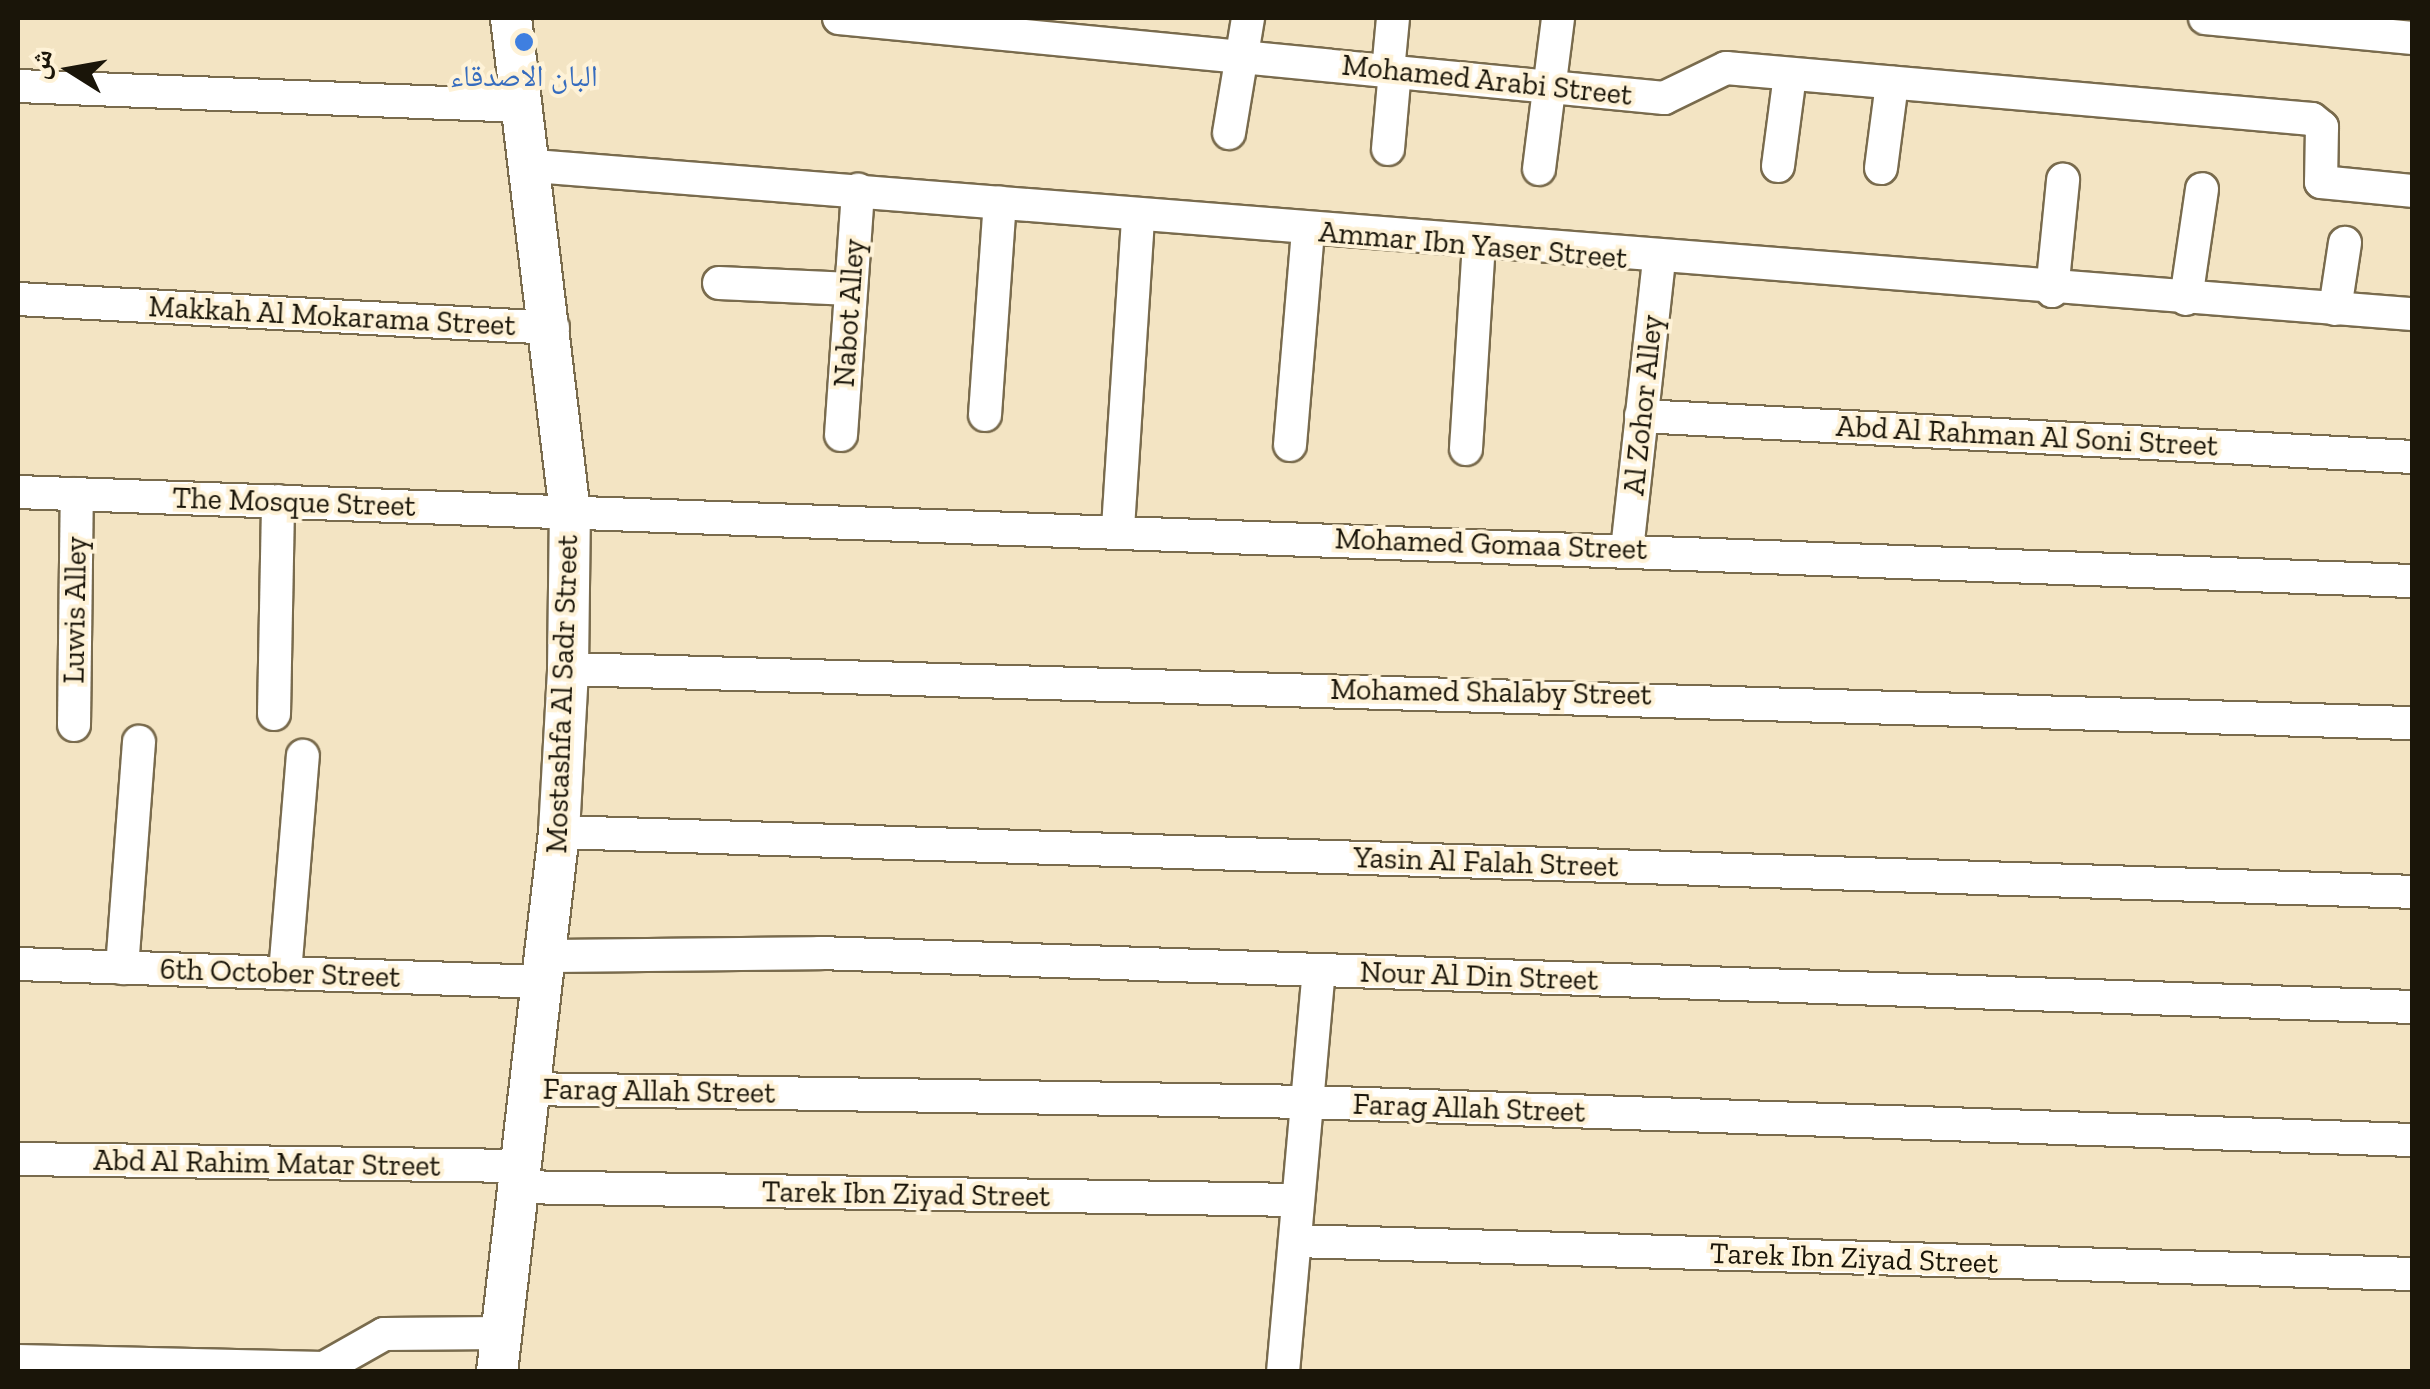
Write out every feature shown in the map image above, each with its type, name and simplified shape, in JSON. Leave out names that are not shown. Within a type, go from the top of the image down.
[{"type":"street","name":"Mostashfa Al Sadr Street","points":[[499,1352],[515,1177],[559,832],[568,668],[570,513],[534,166],[511,18]]},
{"type":"street","name":"Mohamed Arabi Street","points":[[839,18],[1101,30],[1245,57],[1664,98],[1708,70],[2308,120],[2322,128],[2325,184],[2412,191]]},
{"type":"street","points":[[1229,133],[1245,57],[1248,18]]},
{"type":"street","points":[[1388,149],[1393,18]]},
{"type":"street","points":[[1539,168],[1558,18]]},
{"type":"street","points":[[2220,18],[2392,30]]},
{"type":"street","points":[[1778,166],[1790,74]]},
{"type":"street","points":[[1881,168],[1892,84]]},
{"type":"street","points":[[18,86],[522,106]]},
{"type":"street","name":"Ammar Ibn Yaser Street","points":[[534,166],[858,190],[1659,261],[2412,314]]},
{"type":"street","points":[[2052,291],[2063,180]]},
{"type":"street","points":[[2186,300],[2202,189]]},
{"type":"street","name":"Nabot Alley","points":[[840,435],[858,190]]},
{"type":"street","points":[[986,415],[1000,203]]},
{"type":"street","points":[[1118,528],[1138,215]]},
{"type":"street","points":[[1290,445],[1308,230]]},
{"type":"street","points":[[2336,309],[2345,242]]},
{"type":"street","points":[[1466,449],[1479,245]]},
{"type":"street","name":"Al Zohor Alley","points":[[1627,550],[1659,261]]},
{"type":"street","points":[[719,283],[851,289]]},
{"type":"street","name":"Makkah Al Mokarama Street","points":[[18,299],[553,328]]},
{"type":"street","name":"Abd Al Rahman Al Soni Street","points":[[1641,416],[2412,457]]},
{"type":"street","name":"The Mosque Street","points":[[18,492],[570,513]]},
{"type":"street","name":"Luwis Alley","points":[[74,725],[76,494]]},
{"type":"street","points":[[274,714],[278,502]]},
{"type":"street","name":"Mohamed Gomaa Street","points":[[570,513],[1118,528],[2412,581]]},
{"type":"street","name":"Mohamed Shalaby Street","points":[[568,668],[2412,723]]},
{"type":"street","points":[[122,968],[139,742]]},
{"type":"street","points":[[285,973],[302,756]]},
{"type":"street","name":"Yasin Al Falah Street","points":[[559,832],[2412,892]]},
{"type":"street","name":"Nour Al Din Street","points":[[544,969],[819,953],[2412,1007]]},
{"type":"street","name":"6th October Street","points":[[18,964],[285,973],[544,969]]},
{"type":"street","points":[[1283,1372],[1319,971]]},
{"type":"street","name":"Farag Allah Street","points":[[526,1089],[1307,1102],[2412,1140]]},
{"type":"street","name":"Abd Al Rahim Matar Street","points":[[18,1160],[515,1177]]},
{"type":"street","name":"Tarek Ibn Ziyad Street","points":[[515,1177],[1298,1200]]},
{"type":"street","name":"Tarek Ibn Ziyad Street","points":[[1294,1241],[2412,1274]]},
{"type":"street","points":[[18,1362],[324,1368],[384,1334],[499,1352]]},
{"type":"place","name":"البان الاصدقاء","points":[[524,42]]}]
